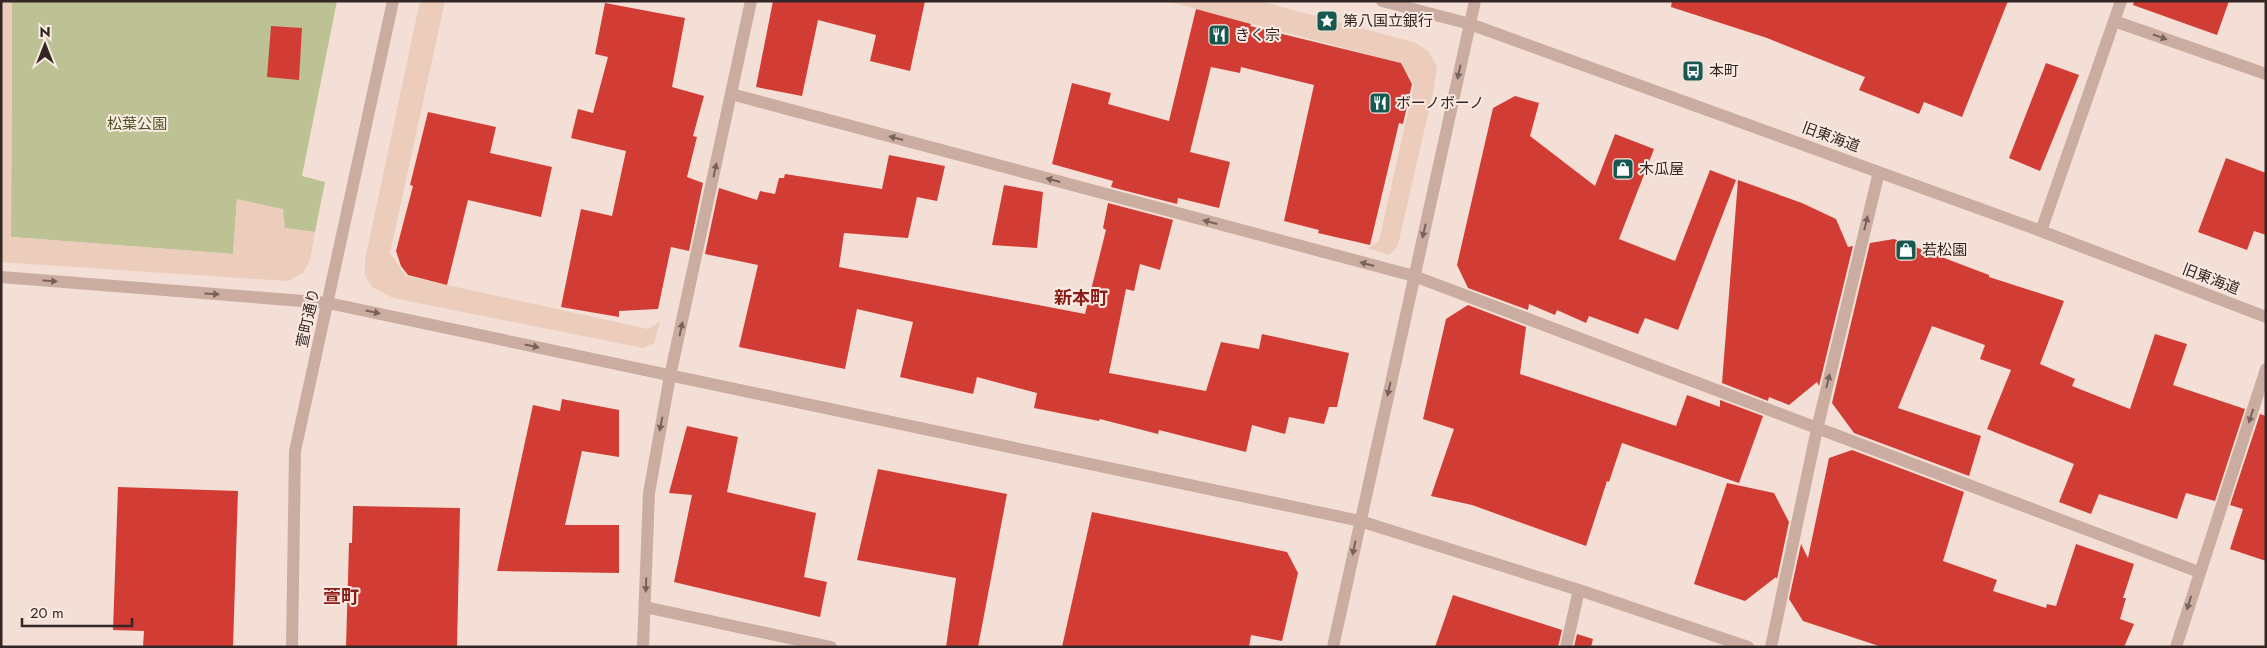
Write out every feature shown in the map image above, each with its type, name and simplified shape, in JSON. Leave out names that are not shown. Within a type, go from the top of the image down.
[{"type":"street","name":"萱町通り","points":[[292,647],[296,450],[393,1]]},
{"type":"street","points":[[643,647],[649,492],[670,376],[751,1]]},
{"type":"street","name":"旧東海道","points":[[1382,1],[1470,24],[2041,231],[2266,317]]},
{"type":"street","points":[[1333,647],[1475,1]]},
{"type":"street","points":[[2041,231],[2121,1]]},
{"type":"street","points":[[2114,21],[2266,74]]},
{"type":"street","points":[[731,94],[1414,276],[2199,572]]},
{"type":"street","points":[[1771,647],[1817,429],[1879,172]]},
{"type":"street","points":[[1,277],[328,303],[1360,521],[1579,590],[1748,647]]},
{"type":"street","points":[[2176,647],[2266,369]]},
{"type":"street","points":[[1566,647],[1579,590]]},
{"type":"street","points":[[645,607],[831,647]]},
{"type":"green space","name":"松葉公園","points":[[12,1],[337,1],[302,176],[325,182],[315,232],[285,228],[237,200],[233,254],[11,237]]},
{"type":"shaded area","points":[[1,1],[12,1],[11,237],[233,254],[237,199],[283,209],[285,228],[315,232],[310,260],[303,273],[288,281],[1,262]]},
{"type":"shaded area","points":[[420,1],[445,1],[390,253],[406,276],[648,329],[660,322],[654,343],[643,348],[393,298],[372,287],[365,275],[365,260]]},
{"type":"shaded area","points":[[1166,1],[1260,1],[1416,43],[1428,51],[1437,66],[1434,88],[1398,245],[1394,251],[1388,255],[1368,248],[1379,241],[1414,85],[1401,63]]},
{"type":"building","points":[[773,1],[925,1],[910,71],[870,61],[876,35],[818,20],[802,96],[756,87]]},
{"type":"building","points":[[1672,1],[2008,1],[1962,117],[1924,102],[1919,114],[1859,90],[1865,77],[1767,38],[1671,7]]},
{"type":"building","points":[[2134,1],[2229,1],[2217,35],[2133,5]]},
{"type":"building","points":[[605,3],[685,18],[672,87],[704,96],[693,136],[697,137],[687,177],[703,183],[689,251],[671,247],[658,309],[619,311],[619,317],[561,307],[581,209],[612,216],[626,151],[571,138],[578,109],[593,113],[608,57],[595,54]]},
{"type":"building","points":[[1196,9],[1251,24],[1250,26],[1401,63],[1412,84],[1403,124],[1399,123],[1370,245],[1318,233],[1319,230],[1284,221],[1314,85],[1241,67],[1240,73],[1211,67],[1190,152],[1230,162],[1219,208],[1178,198],[1177,204],[1111,187],[1113,181],[1052,164],[1072,83],[1111,93],[1108,104],[1169,121]]},
{"type":"building","points":[[271,26],[302,28],[299,80],[267,77]]},
{"type":"building","points":[[2046,63],[2079,75],[2040,171],[2009,158]]},
{"type":"building","points":[[1515,96],[1539,103],[1530,136],[1595,186],[1615,134],[1654,149],[1619,239],[1675,261],[1710,170],[1736,180],[1678,330],[1645,318],[1638,334],[1589,316],[1586,323],[1557,310],[1555,315],[1529,304],[1528,310],[1468,288],[1457,265],[1493,108]]},
{"type":"building","points":[[428,112],[496,127],[490,153],[552,167],[541,217],[468,200],[447,285],[408,275],[401,266],[396,251],[413,186],[410,185]]},
{"type":"building","points":[[889,155],[945,166],[937,201],[917,197],[908,238],[844,233],[839,267],[1085,314],[1106,230],[1103,228],[1108,203],[1173,220],[1160,270],[1140,264],[1134,291],[1126,289],[1109,373],[1206,391],[1221,342],[1259,349],[1262,334],[1349,353],[1337,407],[1329,407],[1324,424],[1289,417],[1285,434],[1252,425],[1246,452],[1159,430],[1158,434],[1100,419],[1099,421],[1034,408],[1037,393],[977,377],[973,394],[900,377],[913,322],[857,309],[845,369],[739,347],[758,265],[705,254],[719,188],[757,200],[760,191],[775,194],[779,178],[784,178],[785,174],[882,189]]},
{"type":"building","points":[[2226,158],[2266,173],[2266,235],[2254,231],[2247,250],[2198,232]]},
{"type":"building","points":[[1738,180],[1802,203],[1836,219],[1848,247],[1853,246],[1819,386],[1817,382],[1789,405],[1769,397],[1768,401],[1722,383]]},
{"type":"building","points":[[1004,185],[1043,192],[1037,248],[992,245]]},
{"type":"building","points":[[1894,239],[1989,275],[1989,277],[2064,301],[2040,364],[2075,379],[2072,386],[2130,409],[2155,334],[2187,344],[2173,385],[2245,409],[2215,501],[2186,493],[2177,519],[2099,494],[2091,514],[2059,502],[2074,464],[1987,429],[2011,370],[1980,359],[1985,345],[1932,326],[1898,408],[1981,436],[1969,476],[1854,433],[1832,403],[1870,243]]},
{"type":"building","points":[[1468,305],[1526,327],[1520,374],[1676,426],[1687,395],[1720,407],[1720,400],[1763,416],[1739,483],[1622,443],[1609,482],[1607,481],[1586,546],[1472,505],[1431,496],[1454,429],[1423,419],[1446,319]]},
{"type":"building","points":[[562,399],[619,410],[619,457],[582,451],[565,525],[619,525],[619,573],[497,571],[533,405],[560,411]]},
{"type":"building","points":[[2260,414],[2266,416],[2266,561],[2230,549],[2243,509],[2230,505]]},
{"type":"building","points":[[687,426],[738,437],[727,492],[816,513],[804,577],[827,582],[820,617],[674,582],[692,495],[669,493]]},
{"type":"building","points":[[1852,450],[1964,492],[1943,561],[1997,580],[1993,591],[2046,608],[2047,604],[2056,606],[2076,544],[2134,564],[2123,598],[2126,598],[2120,619],[2134,624],[2124,647],[1882,647],[1803,621],[1789,599],[1801,544],[1808,558],[1829,458]]},
{"type":"building","points":[[878,469],[1007,494],[978,647],[946,647],[956,578],[857,560]]},
{"type":"building","points":[[1727,483],[1774,493],[1789,522],[1777,579],[1776,577],[1745,601],[1694,584]]},
{"type":"building","points":[[118,487],[238,491],[233,647],[143,647],[144,631],[113,630]]},
{"type":"building","points":[[353,506],[460,508],[457,647],[346,647],[349,543],[352,543]]},
{"type":"building","points":[[1092,512],[1287,552],[1298,573],[1282,641],[1251,635],[1249,647],[1062,647]]},
{"type":"building","points":[[1453,595],[1562,630],[1558,647],[1435,647]]},
{"type":"building","points":[[1577,634],[1593,639],[1591,647],[1574,647]]},
{"type":"place","name":"第八国立銀行","points":[[1327,21]]},
{"type":"place","name":"きく宗","points":[[1219,35]]},
{"type":"place","name":"本町","points":[[1693,71]]},
{"type":"place","name":"ボーノボーノ","points":[[1380,103]]},
{"type":"place","name":"木瓜屋","points":[[1623,169]]},
{"type":"place","name":"若松園","points":[[1906,250]]},
{"type":"district","name":"新本町","points":[[1081,298]]},
{"type":"district","name":"萱町","points":[[341,597]]}]
